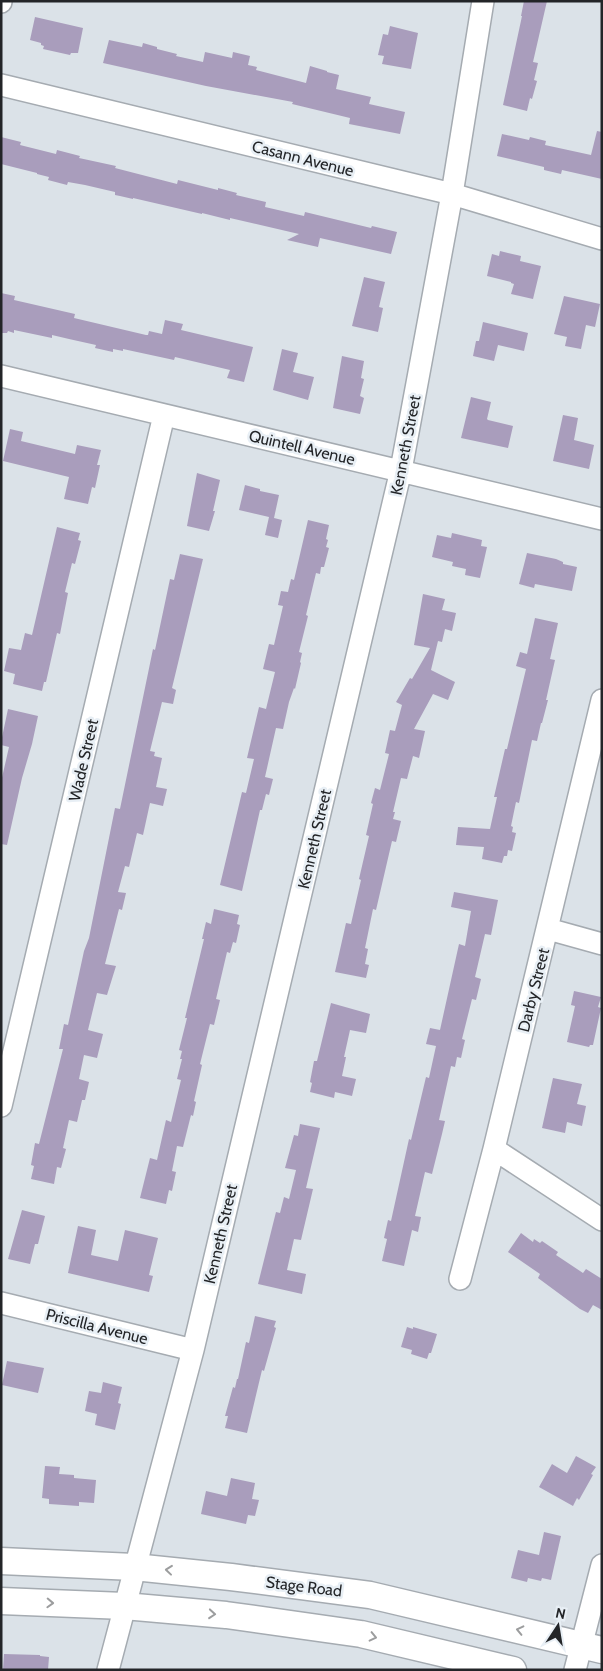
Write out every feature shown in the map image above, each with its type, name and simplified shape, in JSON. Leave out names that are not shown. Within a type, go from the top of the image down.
[{"type":"main road","name":"Stage Road","points":[[1,1561],[134,1567],[370,1595],[591,1647]]},
{"type":"main road","points":[[1,1601],[124,1606],[226,1615],[361,1634],[513,1670]]},
{"type":"street","name":"Kenneth Street","points":[[108,1670],[193,1350],[401,470],[452,194],[483,1]]},
{"type":"street","name":"Casann Avenue","points":[[1,85],[452,194],[602,239]]},
{"type":"street","name":"Quintell Avenue","points":[[1,376],[602,519]]},
{"type":"street","name":"Wade Street","points":[[1,1106],[164,415]]},
{"type":"street","name":"Darby Street","points":[[460,1279],[548,929],[602,700]]},
{"type":"street","points":[[548,929],[602,944]]},
{"type":"street","points":[[494,1149],[602,1220]]},
{"type":"street","name":"Priscilla Avenue","points":[[1,1303],[193,1350]]},
{"type":"street","points":[[575,1670],[591,1647],[602,1565]]},
{"type":"building","points":[[524,1],[547,1],[533,62],[538,63],[534,80],[537,81],[527,111],[503,105]]},
{"type":"building","points":[[35,17],[83,28],[78,53],[71,53],[70,55],[43,49],[44,46],[41,43],[30,40]]},
{"type":"building","points":[[390,26],[418,33],[411,69],[382,64],[384,56],[378,55],[383,34],[388,35]]},
{"type":"building","points":[[109,40],[142,47],[143,43],[177,54],[176,56],[203,62],[205,52],[232,58],[233,52],[250,56],[248,65],[257,67],[256,70],[306,83],[310,66],[327,71],[339,75],[336,89],[371,97],[369,104],[405,112],[400,134],[349,124],[350,118],[292,104],[293,102],[206,86],[103,63]]},
{"type":"building","points":[[597,131],[602,132],[602,179],[562,170],[561,174],[544,170],[544,167],[497,156],[502,134],[529,140],[530,137],[546,141],[545,145],[591,155]]},
{"type":"building","points":[[1,137],[21,142],[20,145],[56,154],[57,150],[80,156],[79,158],[116,166],[115,168],[177,184],[178,180],[237,193],[236,195],[266,202],[265,207],[304,216],[305,212],[371,228],[372,226],[397,232],[391,254],[320,238],[318,247],[287,240],[299,234],[115,195],[115,192],[85,185],[68,182],[67,185],[48,180],[49,177],[37,173],[1,164]]},
{"type":"building","points":[[500,251],[521,256],[520,261],[541,266],[533,299],[511,294],[514,284],[511,282],[487,276],[492,254],[499,256]]},
{"type":"building","points":[[364,277],[385,282],[379,307],[383,308],[378,332],[352,326]]},
{"type":"building","points":[[1,293],[15,296],[14,300],[75,314],[74,318],[146,335],[148,335],[149,331],[162,334],[165,320],[183,324],[181,330],[253,347],[244,382],[227,378],[230,370],[175,357],[174,360],[123,349],[123,351],[113,349],[113,352],[95,348],[96,345],[52,335],[52,338],[14,330],[14,333],[8,331],[7,333],[1,333]]},
{"type":"building","points":[[564,296],[600,304],[595,327],[586,325],[581,349],[565,346],[567,337],[554,334]]},
{"type":"building","points":[[483,322],[528,333],[524,351],[498,345],[494,361],[473,356],[476,341],[479,341]]},
{"type":"building","points":[[282,349],[298,353],[293,372],[314,377],[308,400],[273,390]]},
{"type":"building","points":[[342,356],[364,361],[361,378],[364,379],[360,396],[364,398],[360,414],[333,408]]},
{"type":"building","points":[[471,397],[491,402],[488,420],[513,426],[508,448],[461,438]]},
{"type":"building","points":[[563,415],[578,418],[574,440],[594,445],[589,469],[553,461]]},
{"type":"building","points":[[10,429],[23,432],[21,441],[75,454],[77,445],[101,450],[97,465],[100,465],[95,488],[92,487],[88,504],[64,499],[69,477],[3,461]]},
{"type":"building","points":[[197,473],[220,480],[213,511],[215,511],[209,531],[187,526]]},
{"type":"building","points":[[245,485],[260,489],[260,491],[279,495],[274,518],[282,520],[278,538],[265,535],[269,517],[239,510]]},
{"type":"building","points":[[308,520],[329,525],[326,547],[329,548],[324,567],[321,567],[320,574],[316,573],[299,652],[302,653],[301,663],[295,689],[289,702],[283,729],[276,728],[265,777],[273,779],[269,795],[266,794],[262,810],[260,810],[242,891],[220,885],[242,792],[246,793],[254,759],[247,758],[259,707],[266,709],[275,672],[263,669],[269,644],[274,645],[283,606],[278,605],[281,591],[288,592],[291,579],[294,580]]},
{"type":"building","points":[[57,527],[80,533],[78,540],[81,541],[75,564],[72,563],[65,592],[68,593],[60,634],[57,633],[46,682],[44,682],[42,691],[13,684],[15,674],[4,671],[9,648],[21,650],[25,633],[32,635]]},
{"type":"building","points":[[452,533],[482,540],[481,546],[487,547],[480,578],[465,575],[466,569],[452,566],[453,562],[432,557],[437,535],[451,538]]},
{"type":"building","points":[[527,553],[556,559],[563,562],[563,564],[577,567],[572,591],[535,584],[534,588],[519,584]]},
{"type":"building","points":[[180,554],[203,559],[172,688],[176,690],[173,704],[162,702],[150,751],[155,752],[154,756],[162,758],[156,787],[167,789],[163,806],[150,803],[143,835],[137,833],[129,867],[125,866],[118,892],[126,893],[122,910],[119,909],[105,964],[116,966],[107,995],[97,993],[88,1030],[103,1034],[97,1058],[84,1055],[79,1079],[89,1082],[85,1100],[82,1100],[77,1122],[69,1120],[63,1148],[66,1149],[61,1168],[57,1167],[54,1184],[31,1179],[34,1166],[31,1165],[35,1143],[39,1144],[63,1049],[59,1049],[64,1024],[68,1025],[84,951],[89,938],[115,808],[120,809],[153,649],[155,650],[170,579],[174,580]]},
{"type":"building","points":[[423,594],[445,599],[442,610],[456,613],[452,631],[445,629],[442,642],[438,641],[431,670],[455,682],[448,700],[433,694],[414,729],[425,731],[419,758],[413,756],[407,779],[401,778],[393,819],[401,821],[396,842],[392,841],[376,910],[373,909],[365,948],[368,949],[365,964],[369,965],[366,978],[335,972],[346,923],[351,924],[361,880],[359,879],[369,836],[366,835],[373,804],[371,803],[375,788],[380,790],[389,754],[385,753],[390,730],[395,731],[402,705],[396,702],[430,648],[414,645]]},
{"type":"building","points":[[535,618],[558,623],[550,659],[555,660],[542,723],[537,741],[532,740],[519,803],[516,802],[511,826],[513,827],[512,832],[516,833],[512,851],[508,850],[507,856],[504,856],[502,863],[482,859],[484,847],[456,845],[458,827],[490,829],[497,797],[494,797],[526,669],[516,666],[520,652],[527,654]]},
{"type":"building","points":[[8,709],[38,716],[7,845],[1,844],[1,782],[9,747],[1,745],[1,742]]},
{"type":"building","points":[[454,892],[498,900],[491,935],[485,934],[475,977],[481,979],[476,1000],[472,999],[462,1039],[465,1040],[461,1058],[457,1057],[455,1067],[451,1066],[439,1120],[445,1121],[432,1174],[425,1172],[415,1216],[421,1217],[418,1232],[412,1230],[404,1266],[382,1261],[387,1239],[384,1238],[388,1220],[391,1221],[409,1139],[411,1140],[426,1077],[429,1078],[436,1046],[426,1044],[430,1028],[440,1030],[459,944],[465,946],[471,911],[451,907]]},
{"type":"building","points":[[214,909],[239,915],[237,924],[240,925],[236,943],[233,942],[230,953],[227,952],[216,999],[220,1000],[214,1025],[210,1024],[200,1064],[202,1065],[194,1101],[196,1102],[193,1116],[191,1115],[183,1147],[177,1146],[172,1171],[176,1172],[172,1191],[169,1190],[166,1204],[140,1198],[150,1158],[157,1160],[166,1120],[171,1122],[181,1080],[177,1079],[182,1059],[180,1059],[182,1051],[179,1050],[187,1018],[185,1018],[204,939],[202,939],[206,922],[211,924]]},
{"type":"building","points":[[574,991],[601,997],[598,1007],[601,1008],[593,1045],[589,1047],[567,1042],[575,1006],[571,1005]]},
{"type":"building","points":[[331,1003],[370,1014],[366,1033],[350,1030],[344,1057],[346,1057],[342,1076],[356,1079],[352,1096],[335,1092],[334,1098],[310,1092],[314,1061],[317,1061]]},
{"type":"building","points":[[553,1078],[582,1084],[577,1104],[586,1106],[582,1126],[567,1122],[565,1133],[542,1128]]},
{"type":"building","points":[[300,1124],[320,1128],[306,1188],[313,1189],[301,1240],[294,1239],[287,1270],[306,1274],[302,1294],[258,1284],[276,1212],[280,1213],[284,1197],[289,1199],[296,1170],[285,1168],[294,1135],[298,1136]]},
{"type":"building","points":[[22,1210],[45,1216],[38,1244],[35,1244],[30,1264],[8,1259]]},
{"type":"building","points":[[78,1226],[96,1230],[91,1255],[118,1261],[125,1230],[158,1238],[149,1275],[153,1276],[149,1292],[68,1273]]},
{"type":"building","points":[[521,1233],[533,1242],[534,1239],[540,1243],[542,1241],[558,1252],[556,1255],[583,1273],[586,1269],[602,1279],[602,1310],[593,1305],[588,1313],[580,1309],[538,1278],[540,1274],[508,1252]]},
{"type":"building","points":[[255,1316],[276,1321],[274,1327],[276,1328],[264,1371],[262,1370],[247,1433],[225,1428],[228,1416],[225,1416],[233,1387],[235,1388],[238,1379],[246,1342],[249,1343]]},
{"type":"building","points":[[407,1327],[437,1334],[427,1359],[411,1354],[412,1350],[401,1347]]},
{"type":"building","points":[[7,1361],[44,1368],[38,1393],[2,1385]]},
{"type":"building","points":[[103,1382],[122,1387],[118,1403],[121,1404],[115,1430],[95,1425],[97,1414],[85,1411],[89,1391],[101,1393]]},
{"type":"building","points":[[576,1456],[596,1467],[579,1500],[577,1498],[573,1506],[539,1487],[552,1464],[567,1473]]},
{"type":"building","points":[[45,1466],[60,1467],[59,1474],[74,1475],[74,1478],[96,1480],[94,1503],[79,1502],[79,1506],[49,1504],[49,1499],[42,1498]]},
{"type":"building","points":[[231,1478],[255,1483],[252,1499],[259,1500],[255,1516],[248,1515],[246,1524],[201,1514],[206,1491],[227,1496]]},
{"type":"building","points":[[544,1532],[561,1536],[551,1580],[542,1578],[541,1581],[528,1578],[527,1582],[511,1578],[518,1550],[539,1555]]},
{"type":"building","points":[[4,1654],[49,1657],[48,1670],[3,1670]]}]
